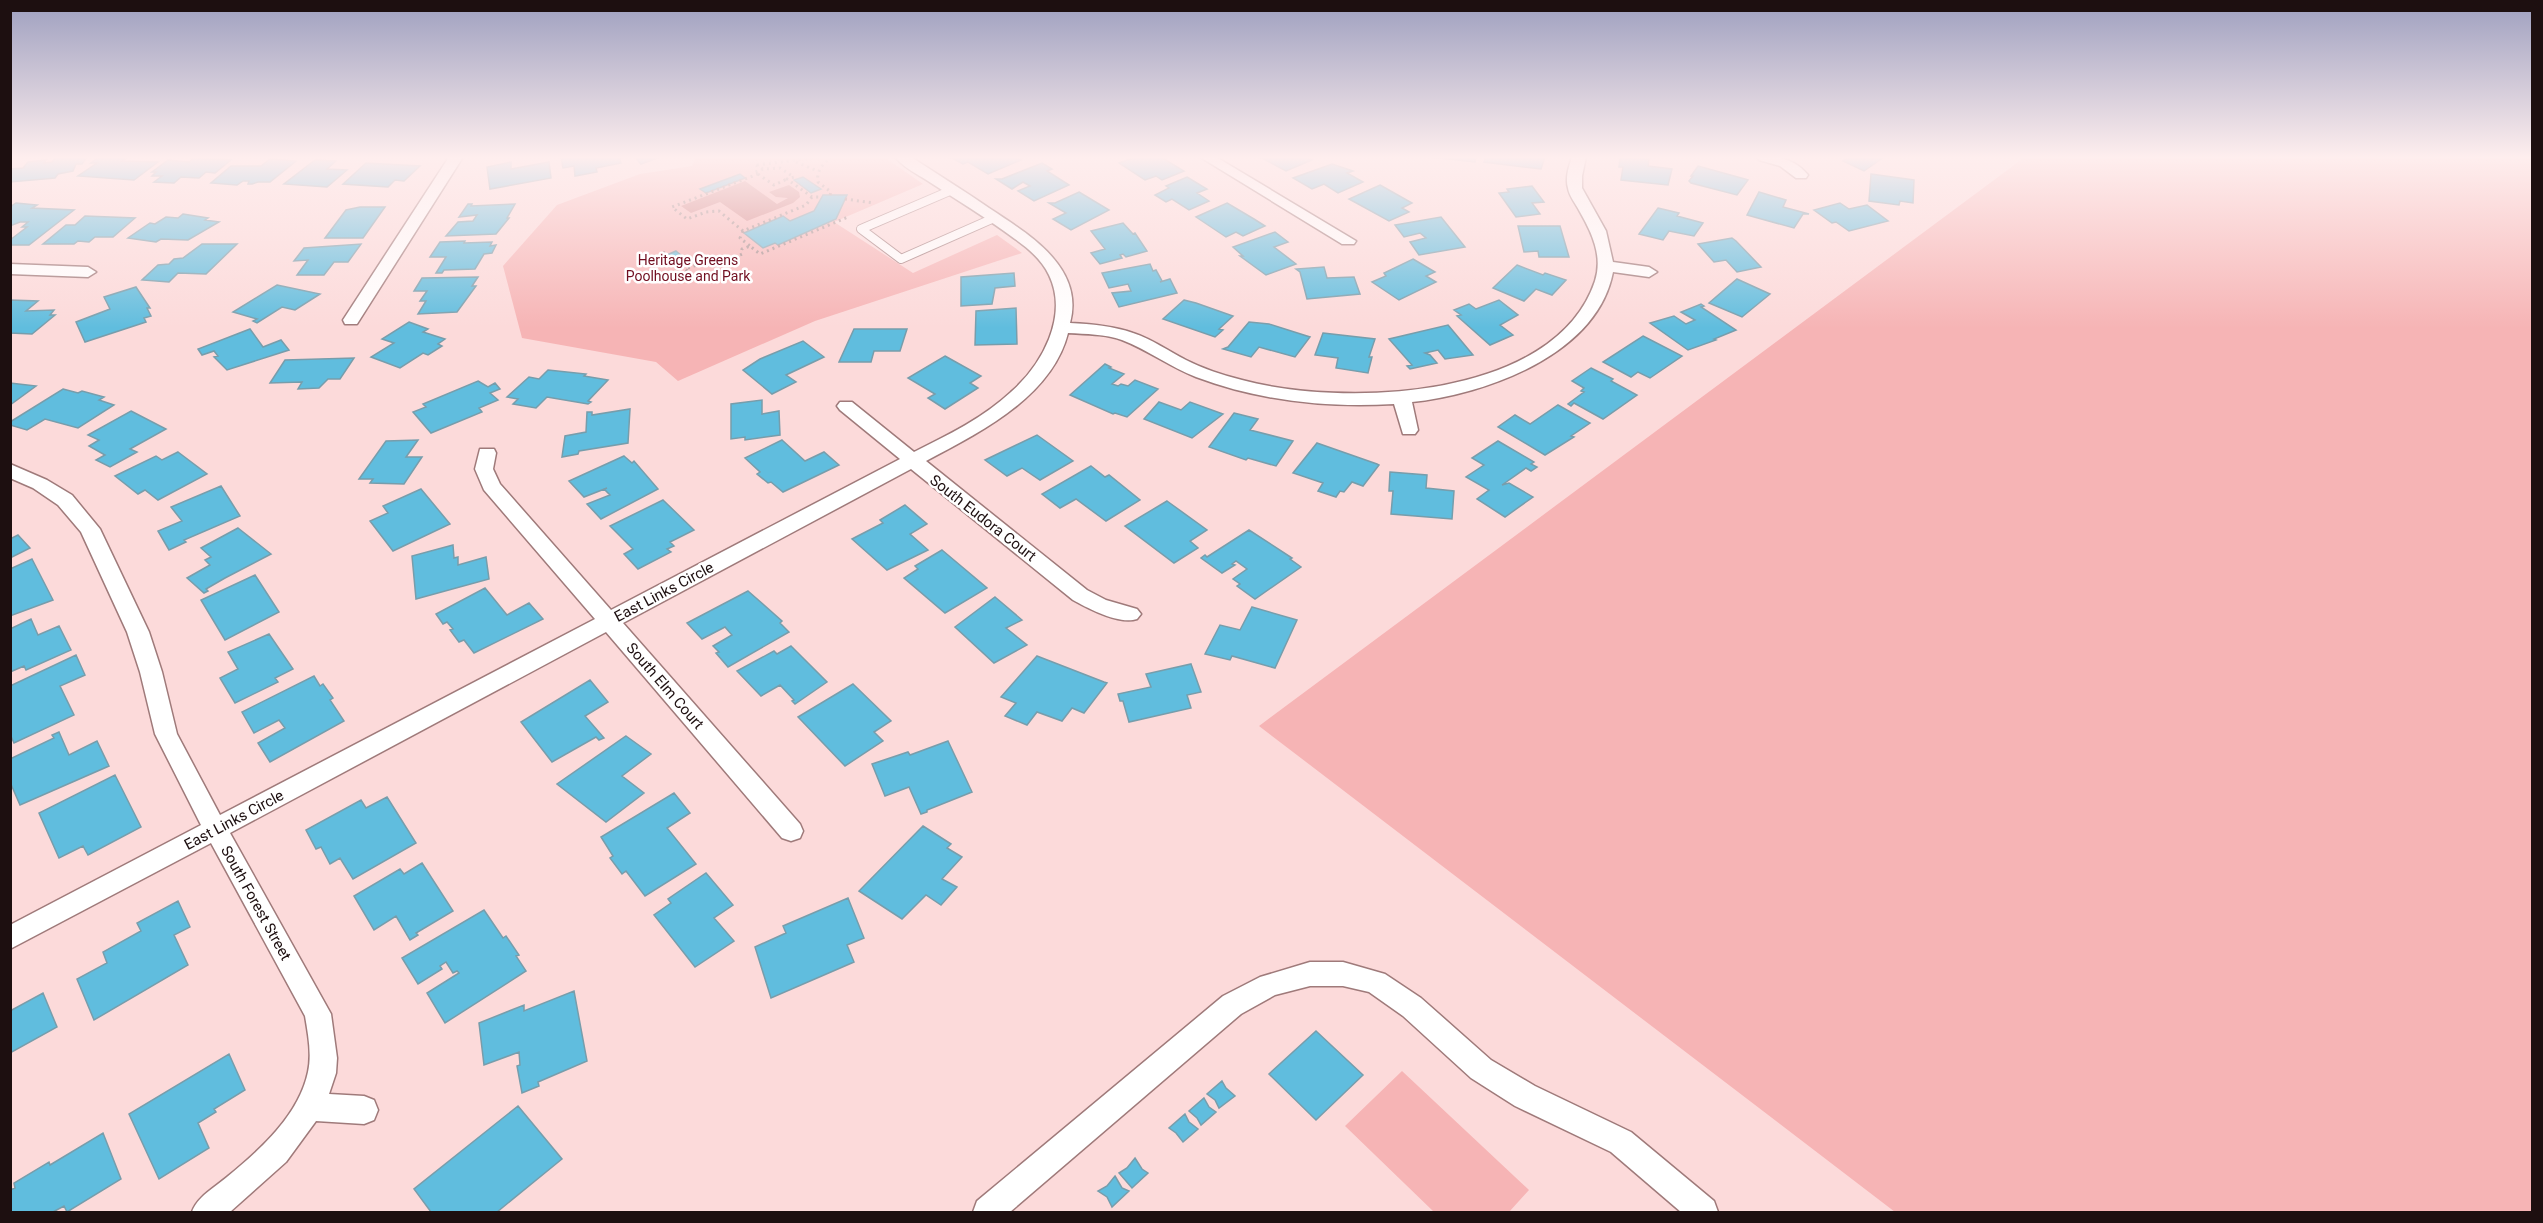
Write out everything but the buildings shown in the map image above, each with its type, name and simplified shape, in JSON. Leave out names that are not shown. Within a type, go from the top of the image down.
[{"type":"street","points":[[351,320],[419,214]]},
{"type":"street","name":"East Links Circle","points":[[10,938],[975,427],[1009,404],[1038,373],[1051,355],[1065,318],[1064,298],[1061,284],[1045,257],[1026,238],[988,214]]},
{"type":"street","points":[[1303,214],[1348,241]]},
{"type":"street","points":[[1062,328],[1100,330],[1129,337],[1187,367],[1266,391],[1319,398],[1402,397],[1449,390],[1490,378],[1545,352],[1581,322],[1599,293],[1606,266],[1603,238],[1589,214]]},
{"type":"street","points":[[1606,266],[1649,272]]},
{"type":"street","points":[[10,269],[88,272]]},
{"type":"street","points":[[1402,397],[1409,430]]},
{"type":"street","name":"South Eudora Court","points":[[846,406],[911,461],[1080,595],[1099,605],[1130,614]]},
{"type":"street","name":"South Elm Court","points":[[487,453],[484,469],[491,486],[791,831]]},
{"type":"street","name":"South Forest Street","points":[[10,470],[40,484],[64,500],[90,529],[138,632],[151,672],[166,734],[216,830],[318,1014],[324,1041],[322,1073],[309,1107],[280,1146],[246,1182],[207,1212]]},
{"type":"street","points":[[988,1212],[1232,1005],[1269,986],[1310,974],[1343,974],[1376,982],[1412,1007],[1481,1069],[1525,1096],[1621,1142],[1691,1209]]},
{"type":"street","points":[[309,1107],[364,1110]]},
{"type":"lane","points":[[896,214],[861,229],[901,259],[994,218]]},
{"type":"path","points":[[681,214],[687,219],[700,214]]},
{"type":"path","points":[[721,214],[743,231]]},
{"type":"path","points":[[784,214],[743,231],[740,238],[760,254],[852,215]]},
{"type":"path","points":[[685,269],[702,262],[736,258],[742,254],[742,249],[750,246]]},
{"type":"path","points":[[663,252],[697,278]]},
{"type":"green space","name":"Heritage Greens Poolhouse and Park","points":[[549,214],[853,214],[834,222],[913,273],[997,235],[1022,253],[815,321],[678,381],[656,362],[522,338],[503,266]]},
{"type":"green space","points":[[1948,214],[2532,214],[2532,1212],[1895,1212],[1259,726]]},
{"type":"green space","points":[[1402,1071],[1529,1190],[1509,1212],[1434,1212],[1345,1126]]},
{"type":"shaded area","points":[[737,214],[765,214],[747,221]]}]
